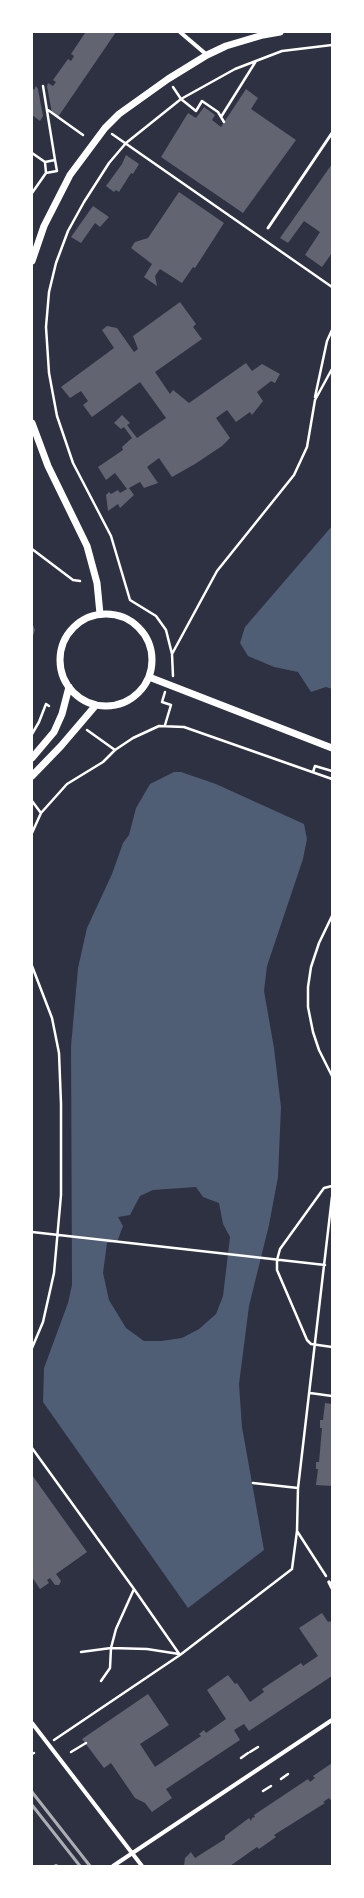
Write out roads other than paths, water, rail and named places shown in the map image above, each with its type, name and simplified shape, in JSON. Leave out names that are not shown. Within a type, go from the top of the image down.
[{"type":"street","points":[[180,32],[207,55]]},
{"type":"street","points":[[32,261],[44,226],[70,175],[105,128],[132,103],[207,55],[257,37],[280,32]]},
{"type":"street","points":[[32,423],[48,466],[87,546],[97,583],[100,614]]},
{"type":"street","points":[[100,614],[116,614],[131,620],[142,631],[150,645],[152,661],[149,677],[140,691],[128,701],[112,706],[96,705],[81,698],[69,687],[61,670],[61,651],[68,633],[82,620],[100,614]]},
{"type":"street","points":[[149,677],[332,748]]},
{"type":"street","points":[[32,758],[54,732],[62,714],[69,687]]},
{"type":"street","points":[[32,776],[96,705]]},
{"type":"street","points":[[329,1582],[332,1588]]},
{"type":"street","points":[[113,1866],[332,1720]]},
{"type":"street","points":[[32,1723],[142,1866]]},
{"type":"lane","points":[[268,228],[332,133]]},
{"type":"water","points":[[332,526],[332,689],[326,687],[311,692],[298,672],[274,667],[248,656],[240,643],[245,627]]},
{"type":"water","points":[[174,772],[181,772],[216,784],[304,824],[307,839],[303,859],[267,966],[264,991],[274,1048],[281,1107],[278,1177],[269,1225],[249,1306],[239,1384],[242,1427],[264,1550],[188,1608],[43,1402],[44,1368],[68,1303],[72,1285],[71,1046],[78,968],[87,928],[112,874],[123,843],[129,835],[136,808],[150,784]],"holes":[[[196,1187],[203,1197],[219,1203],[223,1224],[230,1237],[223,1296],[216,1314],[199,1329],[182,1338],[161,1341],[144,1341],[126,1328],[109,1300],[103,1273],[107,1243],[117,1242],[123,1226],[118,1217],[130,1215],[140,1196],[153,1190]]]},
{"type":"railway","points":[[32,1792],[90,1866]]},
{"type":"railway","points":[[32,1805],[80,1866]]}]
